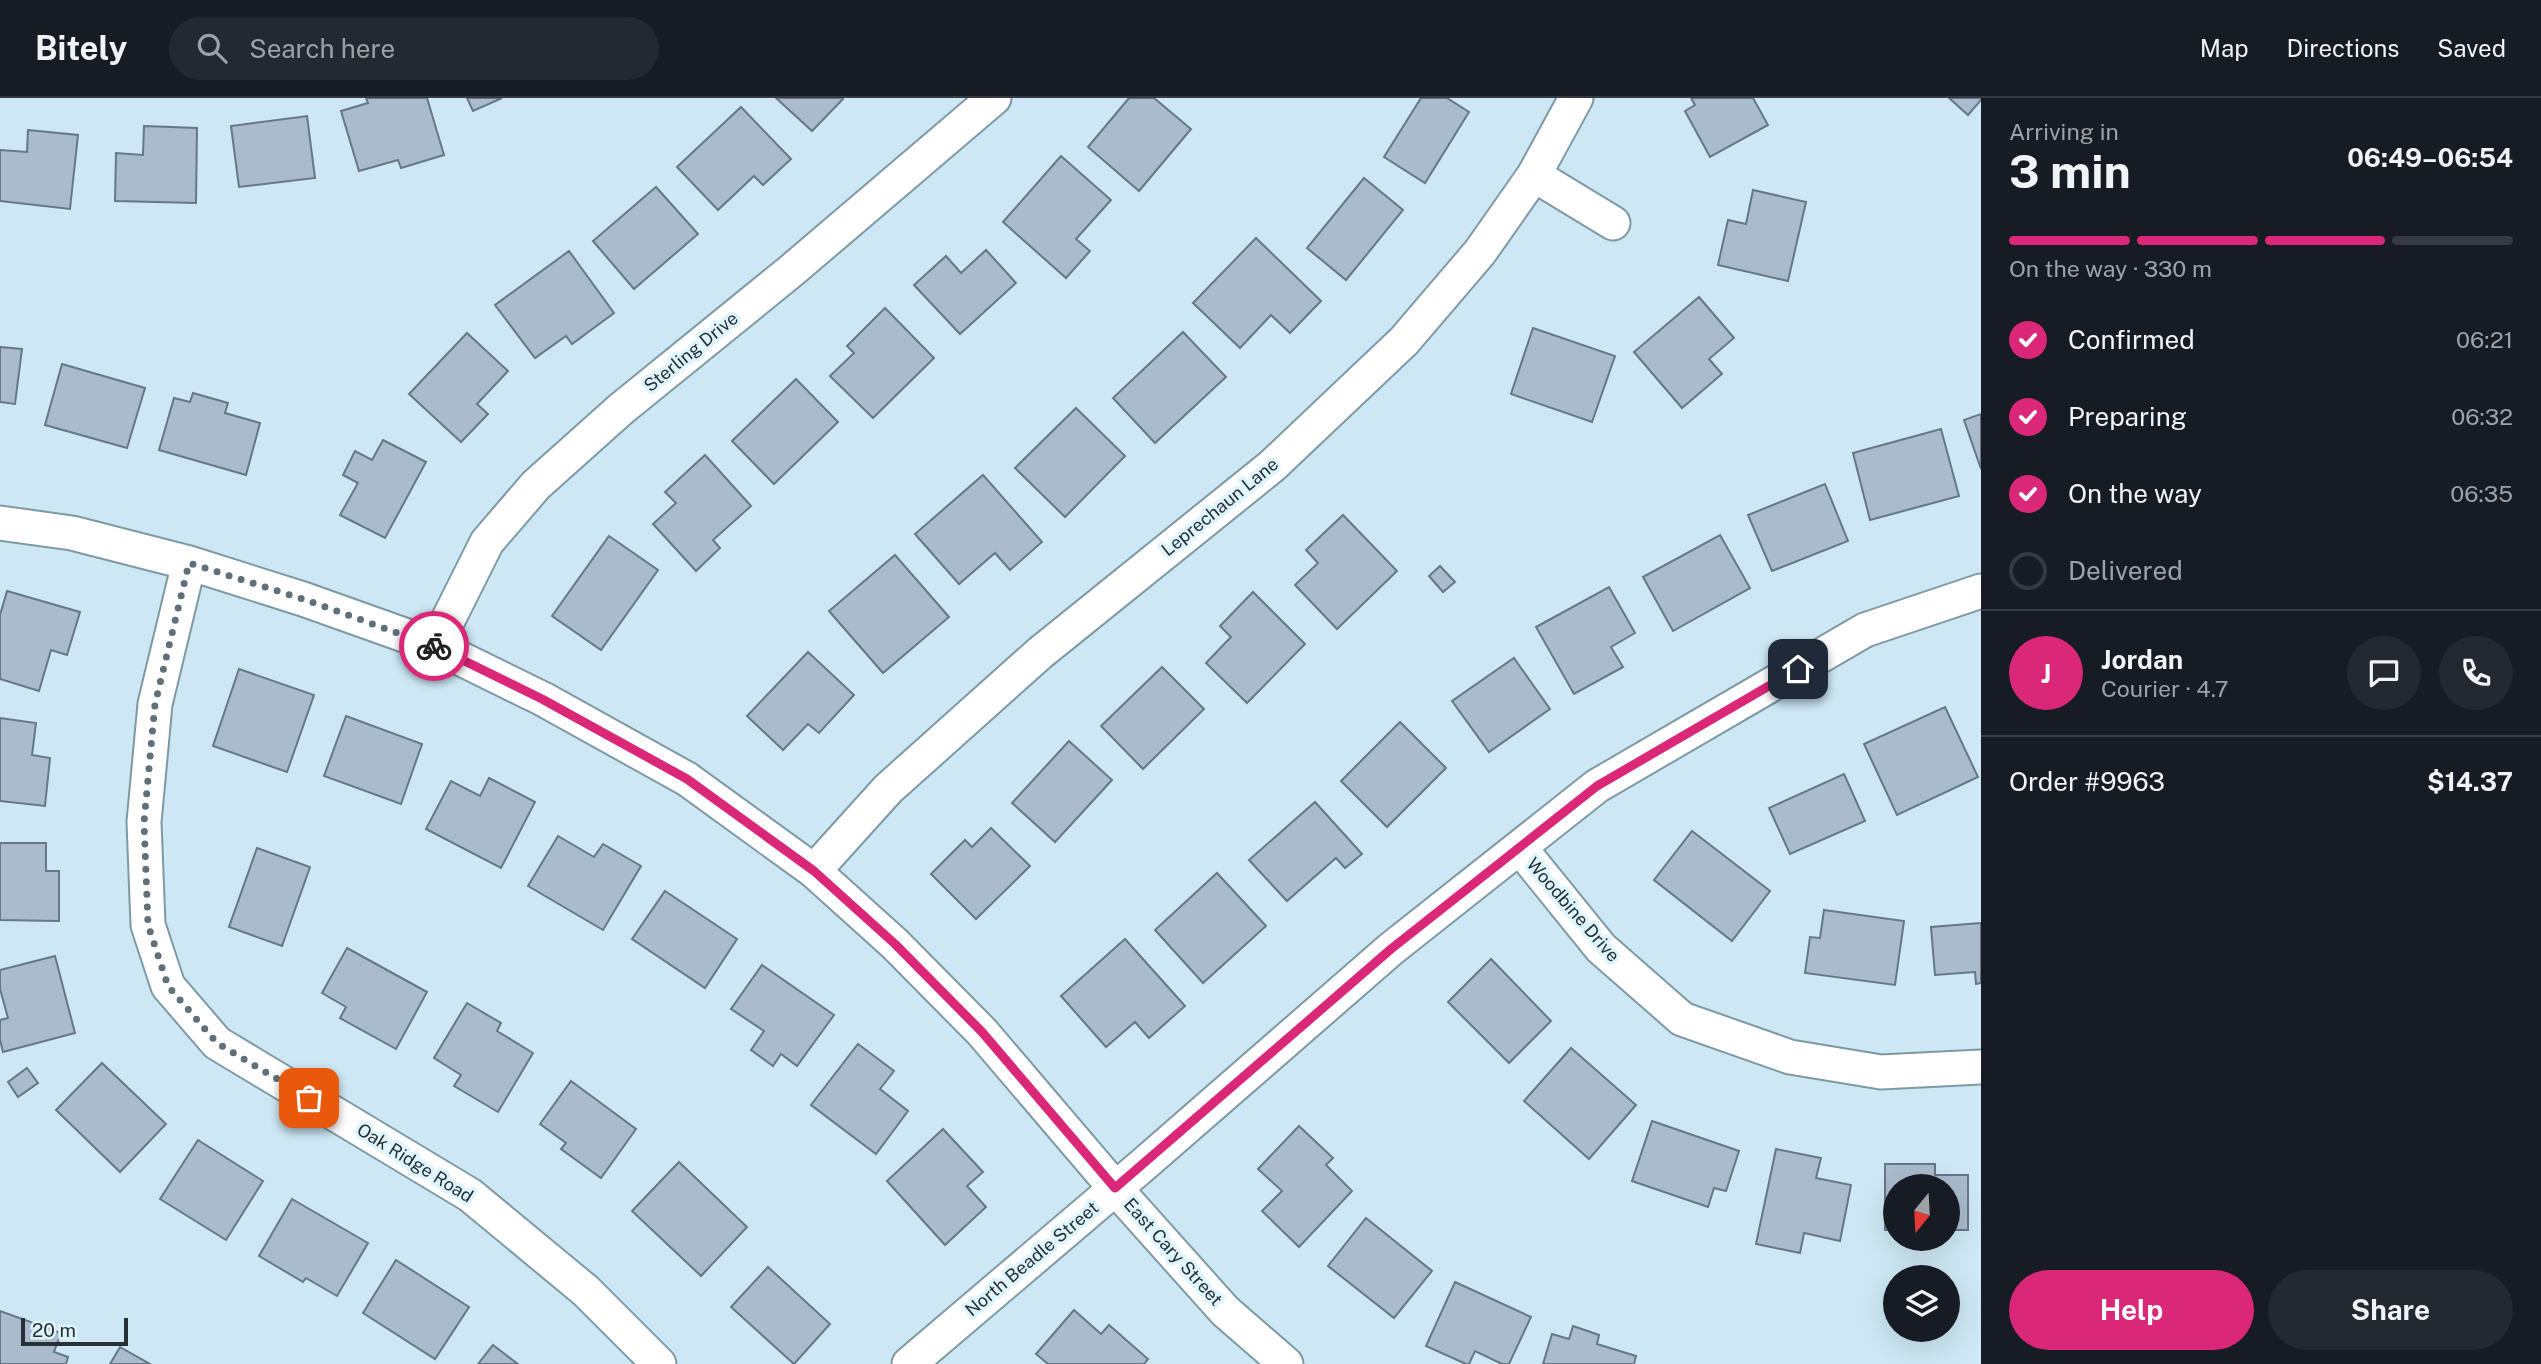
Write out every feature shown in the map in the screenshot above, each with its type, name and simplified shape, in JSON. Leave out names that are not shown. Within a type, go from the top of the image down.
[{"type":"street","name":"Sterling Drive","points":[[435,646],[487,542],[536,485],[621,409],[801,263],[994,98]]},
{"type":"street","name":"Leprechaun Lane","points":[[814,871],[888,789],[1040,653],[1272,466],[1404,341],[1480,252],[1534,175],[1576,98]]},
{"type":"street","points":[[1534,175],[1613,223]]},
{"type":"street","name":"East Cary Street","points":[[0,523],[72,533],[189,563],[303,599],[435,646],[542,699],[687,779],[814,871],[895,944],[982,1032],[1115,1188],[1225,1311],[1286,1364]]},
{"type":"street","name":"Oak Ridge Road","points":[[189,563],[155,704],[144,822],[148,925],[168,986],[217,1043],[470,1195],[586,1291],[659,1364]]},
{"type":"street","name":"North Beadle Street","points":[[909,1364],[1391,949],[1597,786],[1865,630],[1981,592]]},
{"type":"street","name":"Woodbine Drive","points":[[1520,848],[1601,948],[1682,1019],[1790,1057],[1868,1070],[1881,1072],[1981,1067]]},
{"type":"building","points":[[366,98],[427,98],[444,155],[401,168],[398,160],[359,171],[341,111],[368,103]]},
{"type":"building","points":[[467,98],[502,98],[473,111]]},
{"type":"building","points":[[776,98],[842,98],[843,99],[812,131]]},
{"type":"building","points":[[1129,98],[1154,98],[1191,129],[1139,191],[1088,147]]},
{"type":"building","points":[[1421,98],[1447,98],[1469,112],[1425,183],[1384,157]]},
{"type":"building","points":[[1691,98],[1753,98],[1768,125],[1710,157],[1685,111],[1695,105]]},
{"type":"building","points":[[1949,98],[1981,98],[1981,100],[1968,115]]},
{"type":"building","points":[[741,107],[791,159],[763,185],[754,176],[718,210],[677,167]]},
{"type":"building","points":[[307,116],[315,178],[239,187],[231,126]]},
{"type":"building","points":[[144,126],[197,128],[196,203],[115,201],[116,153],[143,155]]},
{"type":"building","points":[[28,130],[78,135],[70,209],[0,201],[0,150],[27,152]]},
{"type":"building","points":[[1061,156],[1111,200],[1076,239],[1090,251],[1066,278],[1003,222]]},
{"type":"building","points":[[1364,178],[1403,210],[1346,280],[1307,248]]},
{"type":"building","points":[[656,187],[698,234],[634,289],[593,241]]},
{"type":"building","points":[[1753,190],[1806,202],[1788,281],[1718,265],[1728,220],[1746,224]]},
{"type":"building","points":[[1256,238],[1321,301],[1290,333],[1271,315],[1240,348],[1193,303]]},
{"type":"building","points":[[986,250],[1016,283],[960,334],[914,285],[946,256],[961,273]]},
{"type":"building","points":[[569,251],[614,313],[572,344],[566,336],[535,358],[495,305]]},
{"type":"building","points":[[1699,297],[1734,338],[1709,359],[1722,374],[1682,408],[1634,352]]},
{"type":"building","points":[[885,308],[934,358],[873,418],[830,376],[854,353],[847,346]]},
{"type":"building","points":[[1533,328],[1615,356],[1592,422],[1511,394]]},
{"type":"building","points":[[1183,332],[1226,377],[1155,443],[1113,398]]},
{"type":"building","points":[[467,333],[508,371],[477,404],[488,414],[461,442],[409,394]]},
{"type":"building","points":[[0,347],[22,349],[15,404],[0,402]]},
{"type":"building","points":[[62,364],[145,388],[127,448],[45,425]]},
{"type":"building","points":[[796,379],[838,422],[774,484],[732,441]]},
{"type":"building","points":[[193,393],[228,403],[225,413],[260,423],[246,475],[159,450],[174,398],[190,402]]},
{"type":"building","points":[[1076,408],[1125,456],[1065,517],[1015,468]]},
{"type":"building","points":[[1981,414],[1981,469],[1964,420]]},
{"type":"building","points":[[1941,429],[1959,496],[1870,520],[1853,453]]},
{"type":"building","points":[[383,440],[426,462],[385,538],[340,515],[358,483],[343,475],[355,451],[372,460]]},
{"type":"building","points":[[705,455],[751,506],[713,540],[720,548],[696,571],[653,524],[676,503],[665,492]]},
{"type":"building","points":[[983,475],[1042,542],[1010,570],[995,553],[959,584],[915,534]]},
{"type":"building","points":[[1825,484],[1848,541],[1772,571],[1748,515]]},
{"type":"building","points":[[1343,515],[1397,571],[1337,629],[1295,585],[1318,563],[1306,550]]},
{"type":"building","points":[[1720,535],[1750,588],[1673,631],[1643,577]]},
{"type":"building","points":[[609,536],[658,570],[601,650],[552,616]]},
{"type":"building","points":[[895,555],[949,617],[883,673],[829,611]]},
{"type":"building","points":[[1440,566],[1455,582],[1443,592],[1429,576]]},
{"type":"building","points":[[1609,587],[1635,633],[1611,647],[1623,667],[1574,694],[1536,627]]},
{"type":"building","points":[[7,591],[80,612],[67,655],[51,650],[39,691],[0,679],[0,615]]},
{"type":"building","points":[[1253,592],[1305,644],[1247,703],[1206,663],[1231,637],[1220,626]]},
{"type":"building","points":[[808,652],[854,695],[819,733],[808,724],[783,750],[747,716]]},
{"type":"building","points":[[1514,658],[1550,709],[1489,752],[1452,701]]},
{"type":"building","points":[[1162,667],[1204,709],[1143,769],[1101,726]]},
{"type":"building","points":[[239,669],[314,695],[287,772],[213,746]]},
{"type":"building","points":[[1945,707],[1978,777],[1897,815],[1864,744]]},
{"type":"building","points":[[346,716],[422,744],[401,804],[324,776]]},
{"type":"building","points":[[0,718],[36,723],[32,755],[50,758],[45,806],[0,801]]},
{"type":"building","points":[[1400,722],[1446,768],[1387,827],[1341,781]]},
{"type":"building","points":[[1069,741],[1112,780],[1055,842],[1012,803]]},
{"type":"building","points":[[1844,774],[1865,821],[1790,854],[1769,808]]},
{"type":"building","points":[[489,778],[535,802],[501,868],[426,829],[451,781],[480,796]]},
{"type":"building","points":[[1315,802],[1362,854],[1345,868],[1336,858],[1287,901],[1249,860]]},
{"type":"building","points":[[991,828],[1030,866],[976,919],[931,874],[965,840],[972,847]]},
{"type":"building","points":[[1692,831],[1770,891],[1732,941],[1654,880]]},
{"type":"building","points":[[558,836],[594,857],[603,844],[641,866],[603,930],[528,886]]},
{"type":"building","points":[[0,843],[46,843],[46,871],[59,871],[59,921],[0,920]]},
{"type":"building","points":[[257,848],[310,867],[282,946],[229,927]]},
{"type":"building","points":[[1217,873],[1266,926],[1203,983],[1155,930]]},
{"type":"building","points":[[665,891],[737,939],[705,988],[632,939]]},
{"type":"building","points":[[1824,910],[1904,921],[1895,985],[1805,973],[1810,937],[1820,938]]},
{"type":"building","points":[[1981,923],[1981,983],[1976,984],[1975,972],[1935,975],[1931,927]]},
{"type":"building","points":[[1125,939],[1185,1006],[1149,1038],[1135,1022],[1106,1047],[1061,996]]},
{"type":"building","points":[[347,948],[427,992],[396,1049],[340,1018],[346,1007],[322,993]]},
{"type":"building","points":[[55,956],[75,1033],[3,1052],[0,1020],[8,1018],[0,989],[0,970]]},
{"type":"building","points":[[1491,959],[1551,1021],[1509,1063],[1448,1002]]},
{"type":"building","points":[[762,965],[834,1015],[797,1066],[781,1054],[773,1066],[751,1050],[764,1031],[731,1009]]},
{"type":"building","points":[[467,1003],[501,1023],[497,1031],[533,1053],[498,1112],[454,1086],[461,1075],[434,1058]]},
{"type":"building","points":[[858,1044],[894,1071],[880,1089],[908,1111],[876,1154],[811,1105]]},
{"type":"building","points":[[1571,1048],[1636,1105],[1589,1159],[1524,1101]]},
{"type":"building","points":[[102,1063],[166,1124],[120,1172],[56,1110]]},
{"type":"building","points":[[27,1068],[38,1083],[18,1097],[8,1082]]},
{"type":"building","points":[[571,1081],[636,1129],[601,1178],[561,1149],[566,1143],[540,1124]]},
{"type":"building","points":[[1652,1121],[1739,1151],[1726,1191],[1714,1188],[1708,1207],[1632,1181]]},
{"type":"building","points":[[1299,1126],[1333,1158],[1326,1165],[1352,1191],[1299,1247],[1262,1211],[1282,1191],[1258,1169]]},
{"type":"building","points":[[943,1129],[983,1172],[967,1186],[986,1207],[945,1245],[887,1181]]},
{"type":"building","points":[[198,1140],[263,1181],[226,1240],[160,1199]]},
{"type":"building","points":[[1776,1149],[1821,1158],[1816,1178],[1851,1185],[1840,1241],[1804,1233],[1800,1253],[1756,1244]]},
{"type":"building","points":[[679,1162],[747,1227],[701,1276],[632,1211]]},
{"type":"building","points":[[1885,1164],[1935,1164],[1935,1174],[1885,1174]]},
{"type":"building","points":[[1960,1175],[1968,1175],[1968,1230],[1960,1230]]},
{"type":"building","points":[[292,1199],[368,1243],[337,1296],[306,1278],[303,1282],[259,1256]]},
{"type":"building","points":[[1366,1218],[1432,1271],[1394,1318],[1328,1266]]},
{"type":"building","points":[[396,1260],[469,1307],[435,1359],[363,1313]]},
{"type":"building","points":[[768,1267],[830,1324],[794,1364],[731,1307]]},
{"type":"building","points":[[1455,1282],[1531,1317],[1509,1364],[1502,1364],[1475,1351],[1469,1364],[1466,1364],[1426,1346]]},
{"type":"building","points":[[1074,1310],[1101,1334],[1109,1325],[1148,1359],[1144,1364],[1048,1364],[1036,1354]]},
{"type":"building","points":[[0,1311],[61,1333],[54,1352],[68,1357],[66,1364],[0,1364]]},
{"type":"building","points":[[1573,1326],[1599,1335],[1597,1344],[1636,1356],[1634,1364],[1543,1364],[1552,1334],[1569,1339]]},
{"type":"building","points":[[493,1345],[518,1364],[478,1364]]},
{"type":"building","points":[[120,1347],[150,1364],[110,1364]]},
{"type":"way so far","points":[[309,1098],[217,1043],[168,986],[148,925],[144,822],[155,704],[189,563],[303,599],[434,646]]},
{"type":"route","points":[[434,646],[542,699],[687,779],[814,871],[895,944],[982,1032],[1115,1188],[1391,949],[1597,786],[1798,669]]}]
